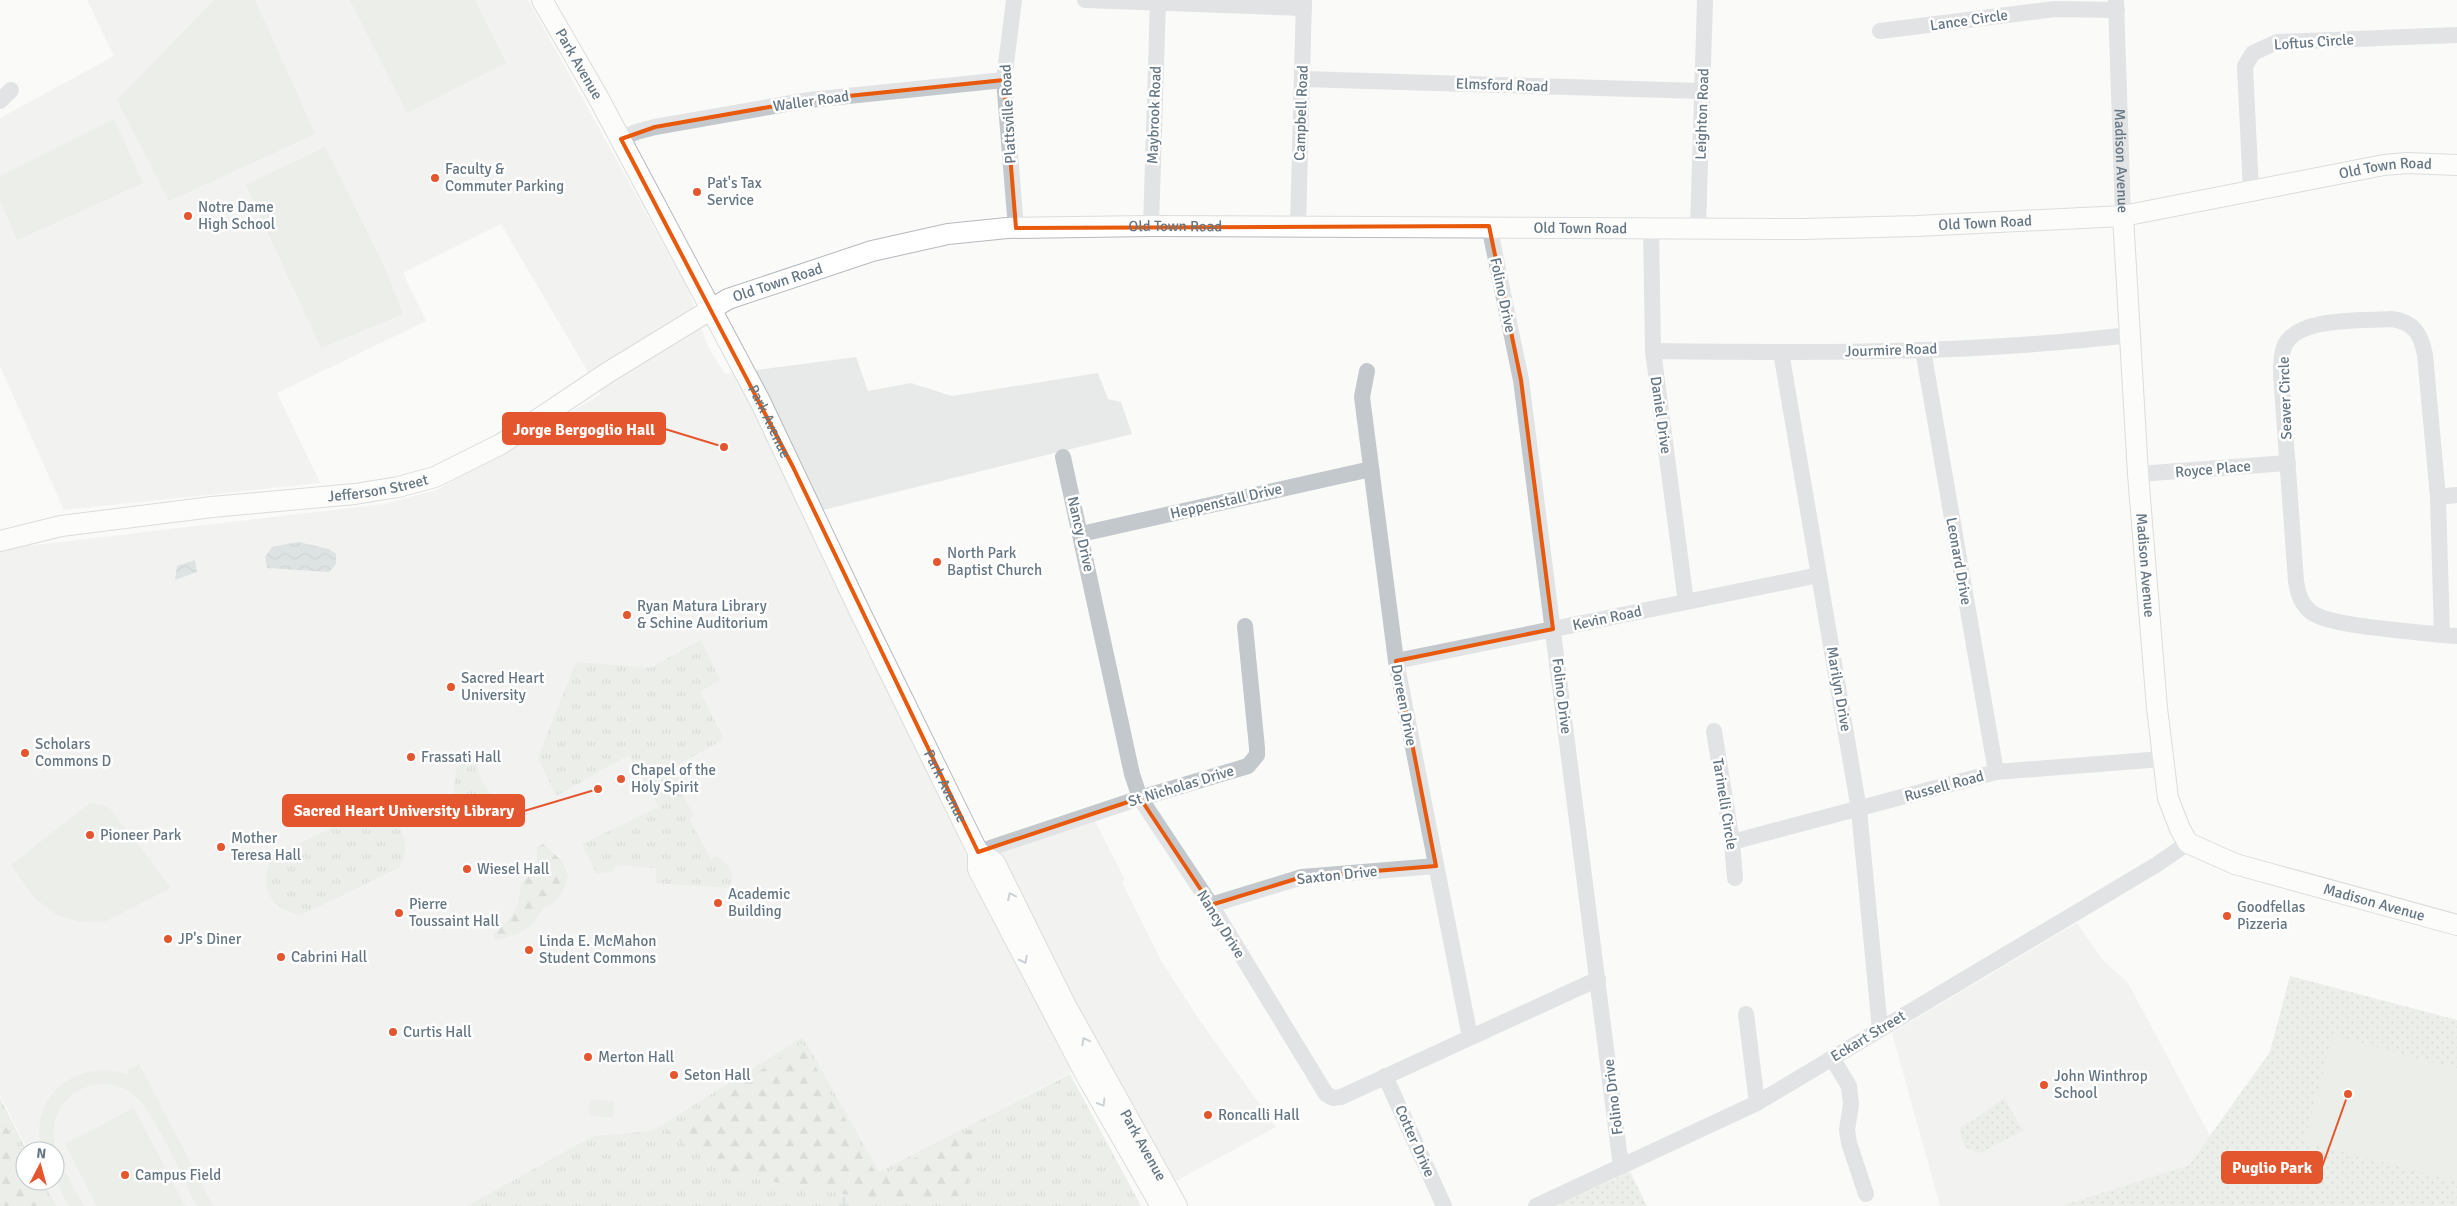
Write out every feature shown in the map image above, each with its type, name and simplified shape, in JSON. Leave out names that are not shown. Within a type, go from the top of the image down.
[{"type":"main road","name":"Park Avenue","points":[[542,0],[621,139],[712,308],[793,467],[861,614],[978,852],[978,869],[1094,1073],[1177,1206]]},
{"type":"main road","name":"Old Town Road","points":[[712,308],[728,299],[905,242],[971,230],[1151,226],[1489,226],[1802,229],[1917,226],[2123,216],[2384,165],[2407,163],[2457,166]]},
{"type":"main road","name":"Madison Avenue","points":[[2123,216],[2128,335],[2162,759],[2168,798],[2180,829],[2188,843],[2235,864],[2457,925]]},
{"type":"main road","name":"Jefferson Street","points":[[0,541],[61,526],[212,507],[355,494],[398,487],[435,477],[501,444],[607,373],[712,308]]},
{"type":"main road","name":"Park Avenue","points":[[1094,1073],[1161,1206]]},
{"type":"street","name":"Plattsville Road","points":[[1014,0],[1004,80],[1016,228]]},
{"type":"street","points":[[1085,0],[1158,3],[1304,4]]},
{"type":"street","name":"Leighton Road","points":[[1698,228],[1705,0]]},
{"type":"street","name":"Maybrook Road","points":[[1151,226],[1158,3]]},
{"type":"street","name":"Campbell Road","points":[[1298,226],[1304,4]]},
{"type":"street","name":"Lance Circle","points":[[1880,31],[2055,9],[2116,5]]},
{"type":"street","name":"Madison Avenue","points":[[2116,5],[2123,216]]},
{"type":"street","name":"Loftus Circle","points":[[2250,191],[2245,66],[2253,53],[2277,42],[2457,35]]},
{"type":"street","name":"Elmsford Road","points":[[1302,79],[1702,91]]},
{"type":"street","name":"Waller Road","points":[[621,139],[636,132],[655,127],[809,100],[1004,80]]},
{"type":"street","name":"Folino Drive","points":[[1489,226],[1521,380],[1622,1167]]},
{"type":"street","name":"Daniel Drive","points":[[1652,227],[1653,350],[1686,602]]},
{"type":"street","name":"Seaver Circle","points":[[2384,320],[2403,321],[2420,333],[2423,344],[2438,496],[2449,636],[2336,621],[2312,613],[2303,604],[2296,581],[2288,463],[2281,359],[2284,346],[2291,337],[2299,330],[2312,325],[2384,320]]},
{"type":"street","name":"Jourmire Road","points":[[1653,350],[1781,352],[1922,350],[2059,343],[2128,335]]},
{"type":"street","name":"Leonard Drive","points":[[1922,350],[1996,772]]},
{"type":"street","name":"Marilyn Drive","points":[[1781,352],[1859,810],[1880,1029]]},
{"type":"street","name":"Doreen Drive","points":[[1367,371],[1362,397],[1396,661],[1470,1037]]},
{"type":"street","name":"Nancy Drive","points":[[1063,457],[1132,774],[1140,798],[1210,905],[1326,1094],[1333,1098],[1341,1097],[1598,979]]},
{"type":"street","name":"Royce Place","points":[[2138,474],[2288,463]]},
{"type":"street","name":"Heppenstall Drive","points":[[1081,534],[1371,468]]},
{"type":"street","points":[[2438,496],[2457,495]]},
{"type":"street","name":"Kevin Road","points":[[1396,661],[1819,575]]},
{"type":"street","name":"St Nicholas Drive","points":[[978,852],[1140,798],[1248,766],[1257,755],[1246,626]]},
{"type":"street","name":"Tarinelli Circle","points":[[1714,731],[1732,842],[1735,878]]},
{"type":"street","name":"Russell Road","points":[[1732,842],[1859,810],[1996,772],[2162,759]]},
{"type":"street","name":"Eckart Street","points":[[1536,1206],[1757,1102],[2156,865],[2188,843]]},
{"type":"street","name":"Saxton Drive","points":[[1210,905],[1302,877],[1436,866]]},
{"type":"street","points":[[1746,1014],[1757,1102]]},
{"type":"street","points":[[1832,1058],[1849,1086],[1848,1137],[1866,1194]]},
{"type":"street","name":"Cotter Drive","points":[[1385,1076],[1444,1206]]},
{"type":"highlighted area","points":[[1004,80],[1016,228],[1489,226],[1521,380],[1553,629],[1396,661],[1436,866],[1302,877],[1211,905],[1140,798],[978,852],[793,467],[621,139],[655,127],[809,100]]},
{"type":"shaded area","name":"Sacred Heart University","points":[[87,0],[528,0],[687,287],[708,347],[725,374],[856,357],[868,391],[911,383],[952,396],[1098,373],[1108,399],[1121,402],[1132,434],[819,511],[982,858],[1095,821],[1125,880],[1122,882],[1162,962],[1198,1018],[1276,1127],[1159,1190],[1089,1063],[879,1173],[803,1037],[652,1131],[593,1136],[467,1206],[55,1206],[48,1191],[65,1191],[65,1141],[23,1141],[0,1095],[0,553],[17,547],[384,504],[437,490],[601,394],[501,224],[403,273],[426,321],[277,393],[320,483],[64,510],[0,366],[0,118],[114,56]]},
{"type":"shaded area","name":"John Winthrop School","points":[[2077,923],[2103,960],[2128,983],[2210,1136],[2189,1165],[2061,1206],[1940,1206],[1892,1033]]},
{"type":"green space","points":[[214,0],[255,0],[315,134],[169,201],[117,100]]},
{"type":"green space","points":[[350,0],[475,0],[506,63],[407,113]]},
{"type":"green space","points":[[114,119],[143,183],[17,240],[0,200],[0,176]]},
{"type":"green space","points":[[325,147],[384,266],[403,314],[321,348],[246,185]]},
{"type":"green space","points":[[701,640],[720,680],[700,692],[724,739],[674,767],[681,783],[678,786],[694,816],[689,819],[711,859],[717,856],[732,870],[731,888],[656,883],[656,868],[616,865],[612,872],[596,873],[582,844],[659,807],[629,755],[556,796],[538,758],[576,662],[650,668]]},
{"type":"green space","points":[[475,757],[481,780],[503,814],[488,823],[473,818],[461,808],[455,795],[454,787],[457,768]]},
{"type":"green space","name":"Pioneer Park","points":[[90,803],[108,806],[171,888],[106,921],[81,922],[57,915],[34,897],[11,865]]},
{"type":"green space","points":[[370,809],[389,816],[401,830],[405,848],[400,867],[301,915],[281,908],[270,895],[267,887],[266,878],[272,857]]},
{"type":"green space","points":[[543,844],[562,861],[568,876],[561,895],[552,904],[543,908],[533,924],[518,934],[494,940],[494,934],[511,918],[517,907],[521,883],[535,868],[537,859],[536,848]]},
{"type":"green space","points":[[2290,976],[2457,1020],[2457,1206],[2061,1206],[2189,1165],[2270,1052]]},
{"type":"green space","points":[[2333,1035],[2457,1069],[2457,1182],[2304,1141]]},
{"type":"green space","points":[[803,1037],[879,1172],[1070,1074],[1141,1206],[467,1206],[593,1136],[652,1131]]},
{"type":"green space","points":[[802,1043],[878,1177],[983,1123],[973,1152],[967,1189],[960,1197],[886,1202],[727,1173],[667,1132]]},
{"type":"green space","points":[[139,1064],[213,1206],[197,1206],[150,1114],[133,1094],[119,1086],[91,1085],[78,1091],[58,1111],[54,1125],[54,1141],[40,1141],[39,1131],[42,1113],[49,1098],[61,1086],[75,1077],[92,1072],[110,1071],[129,1075],[127,1070]]},
{"type":"green space","points":[[0,1098],[22,1141],[15,1141],[15,1191],[48,1191],[56,1206],[0,1206]]},
{"type":"green space","points":[[2004,1098],[2023,1131],[1980,1153],[1965,1147],[1959,1128]]},
{"type":"green space","points":[[590,1100],[614,1101],[613,1118],[589,1115]]},
{"type":"green space","name":"Campus Field","points":[[134,1108],[185,1206],[97,1206],[65,1144]]},
{"type":"green space","points":[[0,1115],[15,1144],[15,1191],[40,1191],[48,1206],[2,1206],[0,1204]]},
{"type":"green space","points":[[65,1172],[84,1206],[69,1206],[61,1191],[65,1191]]},
{"type":"green space","points":[[1630,1172],[1647,1206],[1554,1206]]},
{"type":"green space","points":[[836,1194],[852,1195],[851,1206],[833,1206]]},
{"type":"water","points":[[298,542],[329,549],[336,554],[336,564],[329,572],[267,568],[265,557],[272,547]]},
{"type":"water","points":[[195,560],[197,572],[175,580],[177,566]]},
{"type":"waterway","points":[[844,1198],[844,1206]]},
{"type":"place","name":"Faculty & Commuter Parking","points":[[435,178]]},
{"type":"place","name":"Pat's Tax Service","points":[[697,192]]},
{"type":"place","name":"Notre Dame High School","points":[[188,216]]},
{"type":"place","name":"Jorge Bergoglio Hall","points":[[724,447]]},
{"type":"place","name":"North Park Baptist Church","points":[[937,562]]},
{"type":"place","name":"Ryan Matura Library & Schine Auditorium","points":[[627,615]]},
{"type":"place","name":"Sacred Heart University","points":[[451,687]]},
{"type":"place","name":"Scholars Commons D","points":[[25,753]]},
{"type":"place","name":"Frassati Hall","points":[[411,757]]},
{"type":"place","name":"Chapel of the Holy Spirit","points":[[621,779]]},
{"type":"place","name":"Sacred Heart University Library","points":[[598,789]]},
{"type":"place","name":"Pioneer Park","points":[[90,835]]},
{"type":"place","name":"Mother Teresa Hall","points":[[221,847]]},
{"type":"place","name":"Wiesel Hall","points":[[467,869]]},
{"type":"place","name":"Academic Building","points":[[718,903]]},
{"type":"place","name":"Pierre Toussaint Hall","points":[[399,913]]},
{"type":"place","name":"Goodfellas Pizzeria","points":[[2227,916]]},
{"type":"place","name":"JP's Diner","points":[[168,939]]},
{"type":"place","name":"Linda E. McMahon Student Commons","points":[[529,950]]},
{"type":"place","name":"Cabrini Hall","points":[[281,957]]},
{"type":"place","name":"Curtis Hall","points":[[393,1032]]},
{"type":"place","name":"Merton Hall","points":[[588,1057]]},
{"type":"place","name":"Seton Hall","points":[[674,1075]]},
{"type":"place","name":"John Winthrop School","points":[[2044,1085]]},
{"type":"place","name":"Puglio Park","points":[[2348,1094]]},
{"type":"place","name":"Roncalli Hall","points":[[1208,1115]]},
{"type":"place","name":"Campus Field","points":[[125,1175]]}]
